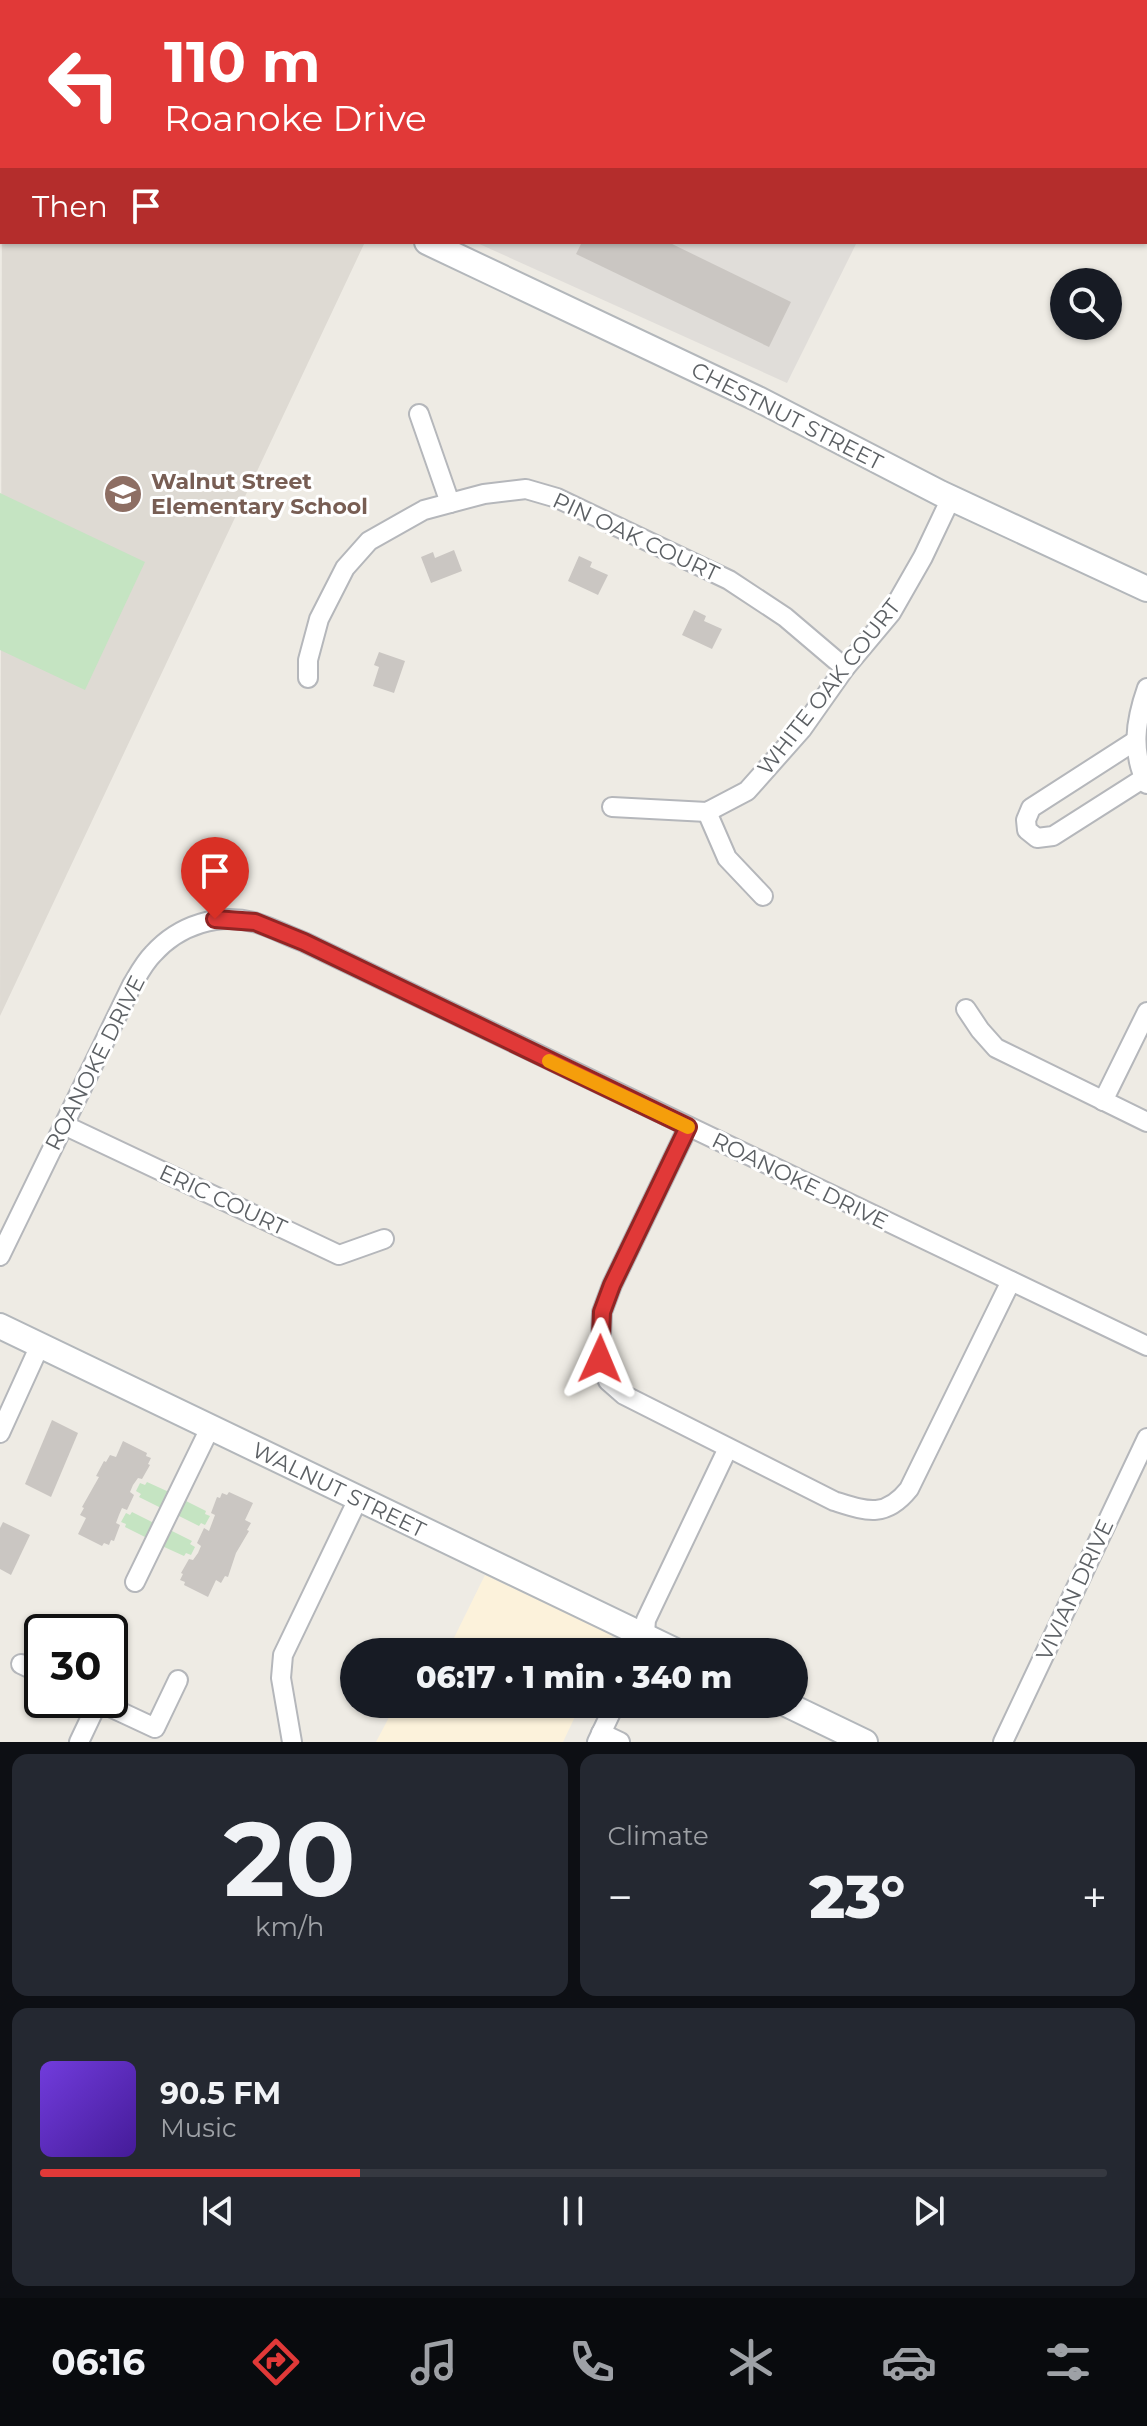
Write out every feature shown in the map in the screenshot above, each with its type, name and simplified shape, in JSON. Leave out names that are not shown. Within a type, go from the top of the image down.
[{"type":"street","name":"CHESTNUT STREET","points":[[431,244],[758,399],[951,498],[1147,589]]},
{"type":"street","points":[[419,414],[450,503]]},
{"type":"street","name":"PIN OAK COURT","points":[[308,678],[308,660],[319,619],[345,568],[369,541],[424,510],[484,494],[526,489],[557,498],[729,580],[785,617],[845,668]]},
{"type":"street","name":"WHITE OAK COURT","points":[[707,812],[747,791],[802,729],[845,668],[891,613],[923,557],[951,498]]},
{"type":"street","points":[[1135,741],[1031,808],[1026,820],[1027,830],[1037,838],[1053,836],[1145,781],[1137,762],[1135,741],[1147,688]]},
{"type":"street","points":[[612,807],[707,812],[727,858],[763,896]]},
{"type":"street","name":"ROANOKE DRIVE","points":[[0,1256],[132,985],[152,954],[187,928],[215,919],[255,922],[304,942],[1147,1346]]},
{"type":"street","points":[[966,1009],[996,1048],[1147,1122]]},
{"type":"street","points":[[1103,1101],[1147,1012]]},
{"type":"street","name":"ERIC COURT","points":[[64,1125],[339,1255],[384,1239]]},
{"type":"street","points":[[688,1127],[602,1312],[600,1359],[608,1381],[624,1395],[834,1501],[877,1511],[890,1507],[909,1489],[1011,1281]]},
{"type":"street","name":"WALNUT STREET","points":[[0,1326],[358,1499],[631,1638]]},
{"type":"street","points":[[0,1433],[40,1345]]},
{"type":"street","points":[[135,1582],[210,1428]]},
{"type":"street","name":"VIVIAN DRIVE","points":[[1003,1742],[1147,1438]]},
{"type":"street","points":[[644,1638],[646,1620],[728,1448]]},
{"type":"street","points":[[292,1742],[281,1678],[283,1655],[358,1499]]},
{"type":"street","points":[[128,1715],[155,1728],[178,1680]]},
{"type":"street","points":[[808,1715],[865,1742]]},
{"type":"street","points":[[79,1742],[90,1718]]},
{"type":"street","points":[[608,1718],[599,1737],[620,1742]]},
{"type":"shaded area","name":"Walnut Street Elementary School","points":[[2,244],[364,244],[0,1016]]},
{"type":"shaded area","points":[[479,244],[856,244],[787,383]]},
{"type":"shaded area","points":[[485,1575],[613,1635],[612,1638],[454,1638]]},
{"type":"shaded area","points":[[389,1718],[574,1718],[563,1742],[376,1742]]},
{"type":"green space","points":[[0,493],[145,562],[85,690],[0,650]]},
{"type":"green space","points":[[147,1482],[169,1492],[161,1508],[139,1497],[141,1494],[136,1491],[140,1483],[145,1485]]},
{"type":"green space","points":[[184,1500],[206,1511],[205,1514],[210,1516],[205,1525],[201,1523],[199,1526],[177,1515]]},
{"type":"green space","points":[[132,1512],[154,1523],[147,1538],[121,1522],[126,1513],[130,1515]]},
{"type":"green space","points":[[170,1530],[192,1541],[190,1544],[195,1547],[191,1555],[186,1553],[184,1556],[162,1546]]},
{"type":"building","points":[[581,244],[672,244],[791,302],[769,347],[576,254]]},
{"type":"building","points":[[454,550],[462,571],[431,583],[421,557],[433,552],[435,558]]},
{"type":"building","points":[[579,556],[592,562],[590,567],[608,575],[598,595],[568,581]]},
{"type":"building","points":[[694,610],[706,616],[704,621],[722,629],[712,649],[682,635]]},
{"type":"building","points":[[379,652],[405,661],[394,693],[373,686],[379,667],[374,665]]},
{"type":"building","points":[[52,1420],[78,1433],[51,1497],[25,1484]]},
{"type":"building","points":[[123,1441],[147,1453],[146,1456],[151,1458],[150,1465],[142,1479],[138,1478],[133,1485],[130,1492],[134,1495],[127,1510],[122,1508],[114,1541],[102,1546],[78,1534],[86,1518],[80,1515],[104,1461],[110,1455],[116,1457]]},
{"type":"building","points":[[229,1492],[253,1503],[245,1520],[251,1523],[228,1577],[225,1576],[221,1583],[216,1580],[208,1597],[184,1585],[185,1582],[180,1580],[181,1573],[189,1559],[193,1560],[198,1553],[201,1546],[197,1543],[204,1528],[209,1531],[217,1497]]},
{"type":"building","points":[[3,1522],[30,1535],[11,1575],[0,1569],[0,1528]]},
{"type":"slow traffic","points":[[549,1061],[688,1127]]},
{"type":"place","name":"Walnut Street Elementary School","points":[[123,494]]},
{"type":"route","points":[[215,919],[255,922],[304,942],[688,1127],[612,1285],[602,1312],[600,1359]]}]
